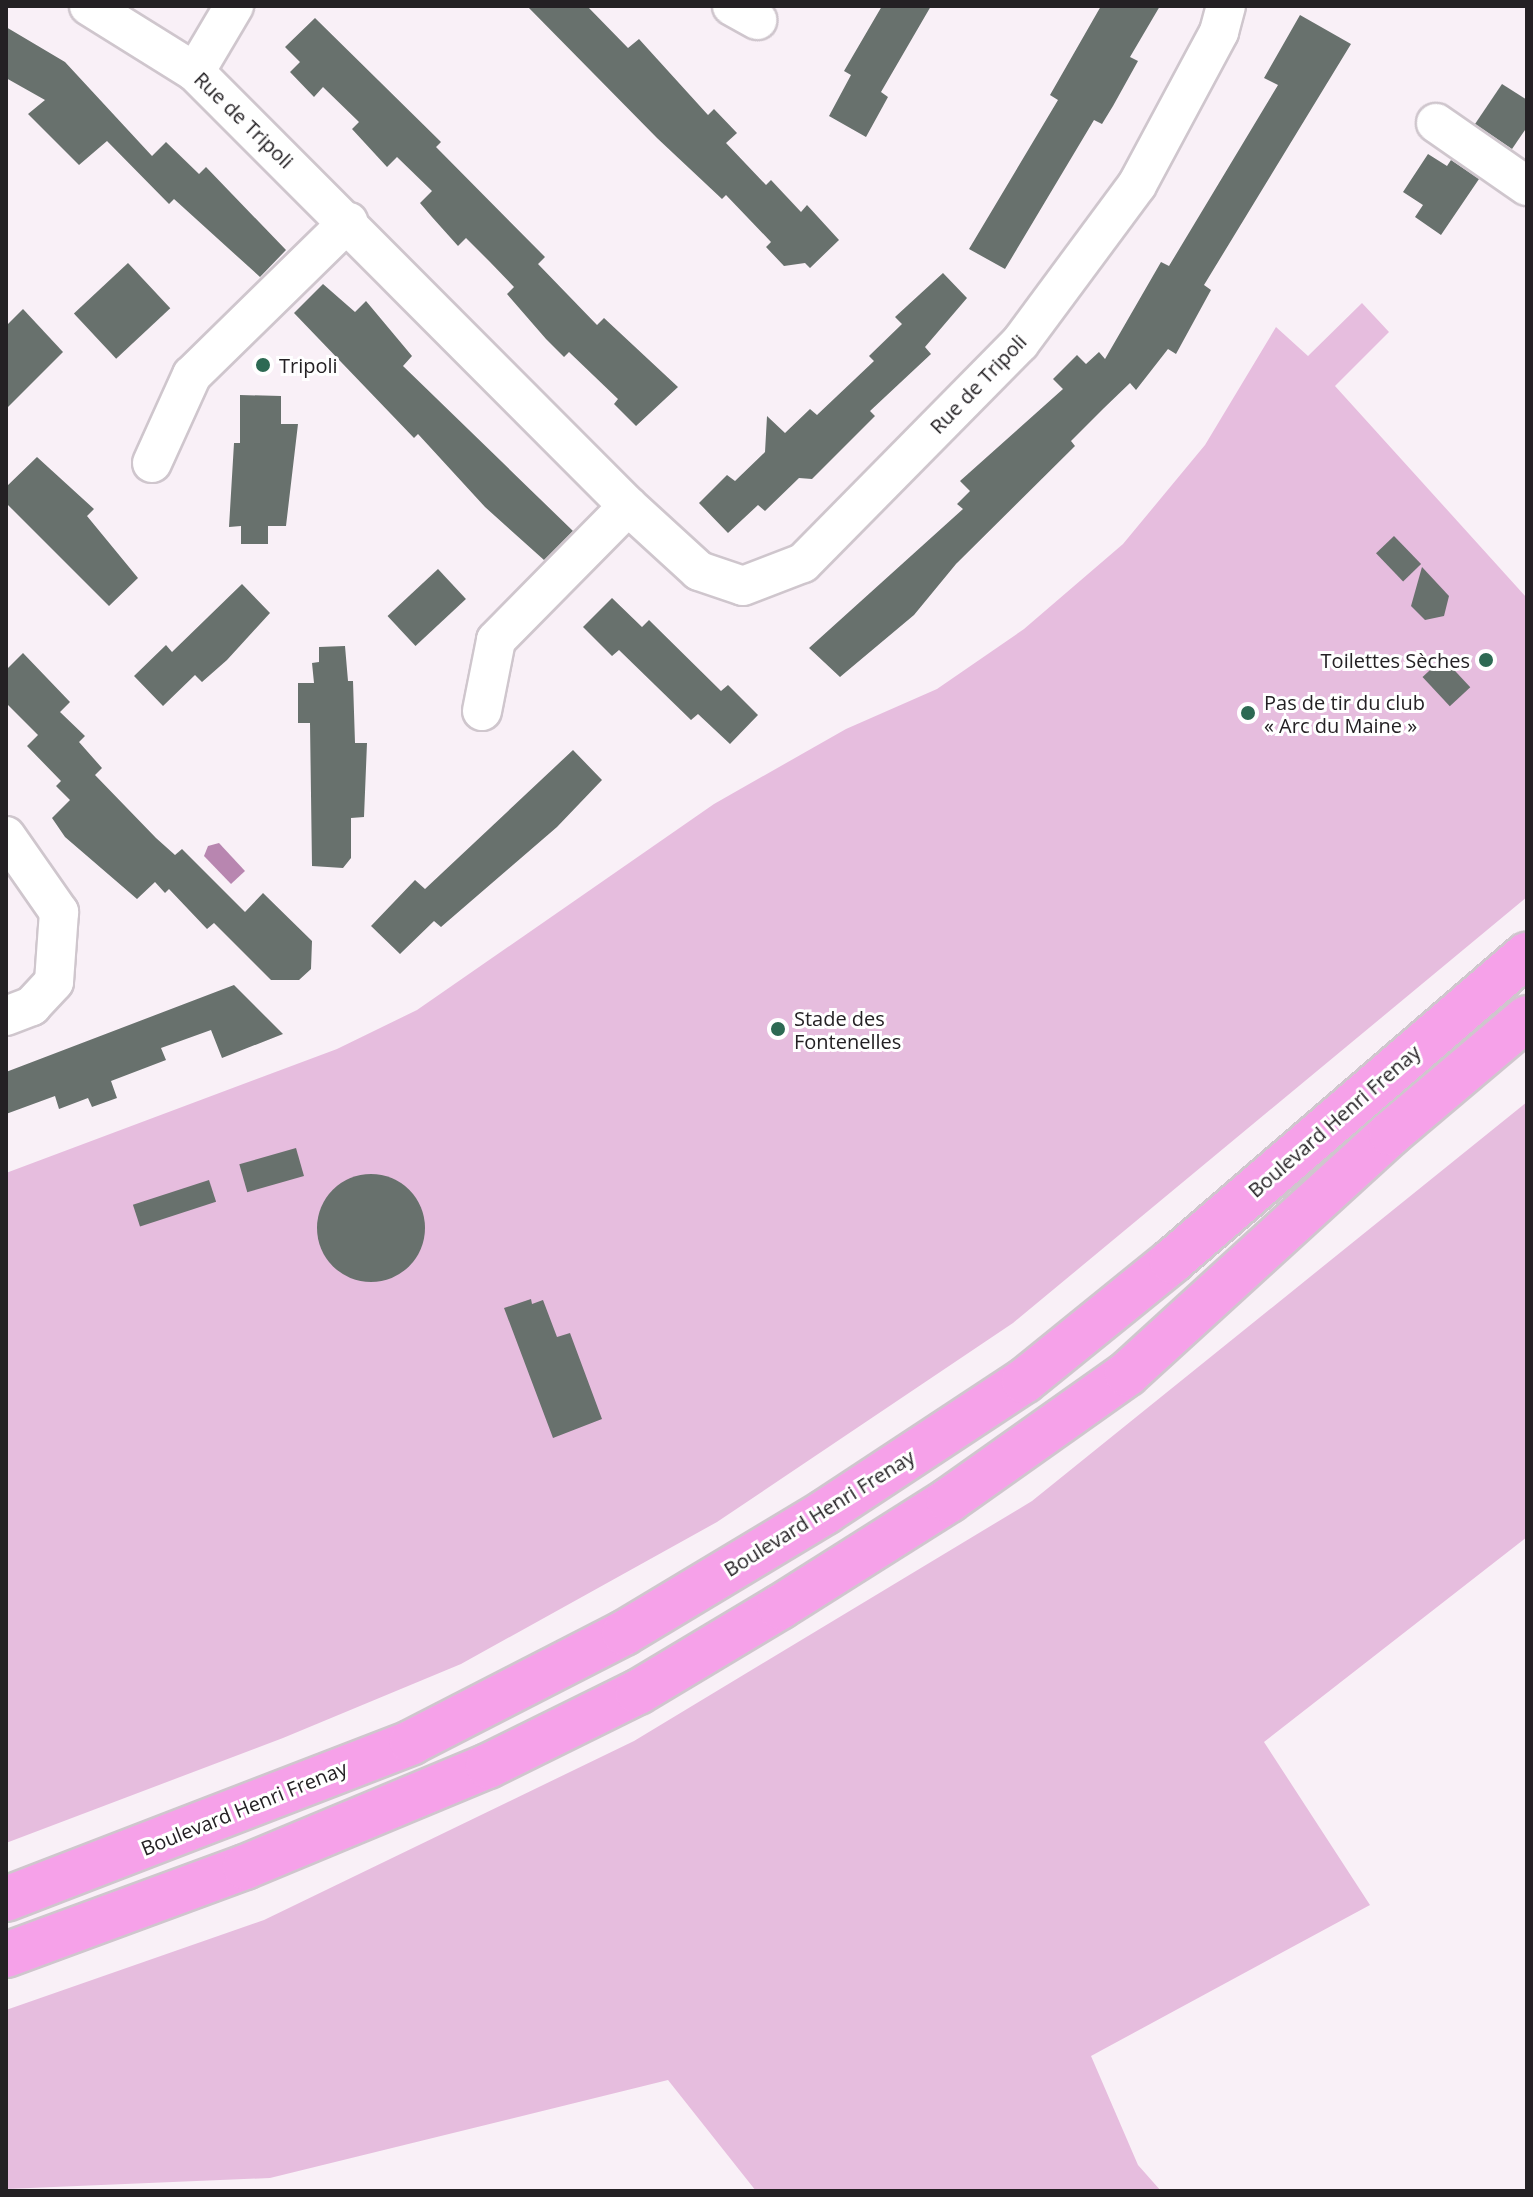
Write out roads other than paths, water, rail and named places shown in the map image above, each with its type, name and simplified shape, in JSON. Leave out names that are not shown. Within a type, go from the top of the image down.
[{"type":"highway","name":"Boulevard Henri Frenay","points":[[6,1899],[412,1742],[624,1633],[825,1512],[1024,1381],[1172,1261],[1527,955]]},
{"type":"highway","points":[[6,1955],[245,1867],[488,1766],[638,1692],[780,1607],[949,1500],[1127,1374],[1391,1133],[1527,1018]]},
{"type":"street","name":"Rue de Tripoli","points":[[89,6],[195,72],[628,506],[699,571],[743,586],[803,563],[1020,343],[1137,185],[1219,32],[1226,6]]},
{"type":"street","points":[[195,72],[234,6]]},
{"type":"street","points":[[1436,123],[1527,186]]},
{"type":"street","points":[[152,463],[192,375],[348,222]]},
{"type":"street","points":[[482,711],[496,640],[628,506]]},
{"type":"street","points":[[6,836],[47,888],[59,912],[59,928],[54,982],[32,1006],[6,1016]]},
{"type":"place","name":"Tripoli","points":[[263,365]]},
{"type":"place","name":"Toilettes Sèches","points":[[1486,660]]},
{"type":"place","name":"Pas de tir du club « Arc du Maine »","points":[[1248,713]]},
{"type":"place","name":"Stade des Fontenelles","points":[[778,1029]]}]
